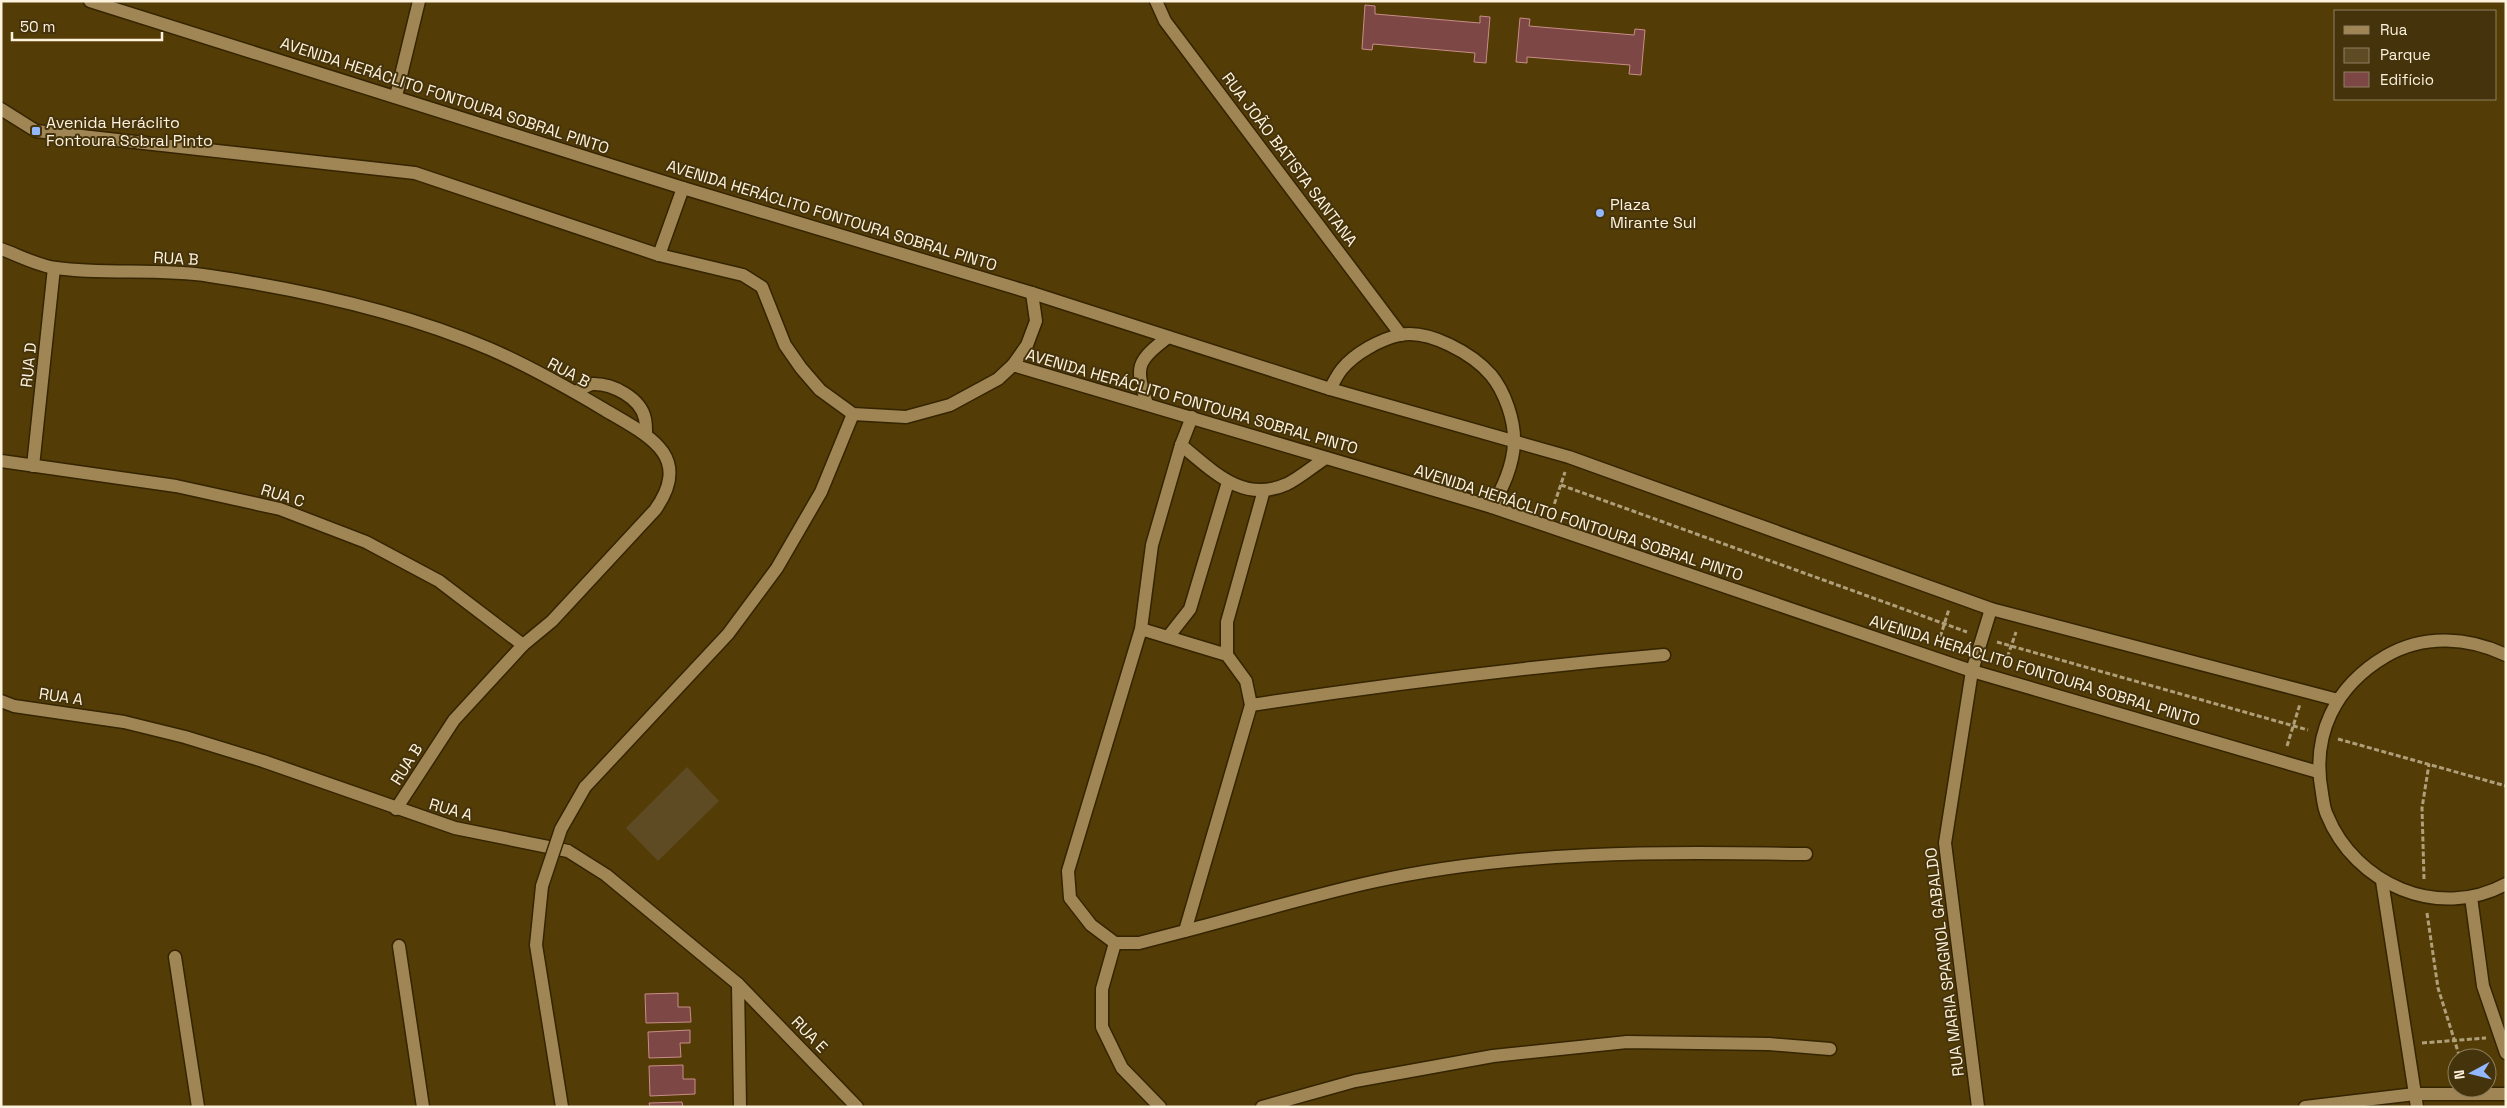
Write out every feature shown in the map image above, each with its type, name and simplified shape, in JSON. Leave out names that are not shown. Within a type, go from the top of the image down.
[{"type":"street","name":"AVENIDA HERÁCLITO FONTOURA SOBRAL PINTO","points":[[90,1],[683,188],[1032,293],[1330,389],[1569,457],[1628,476],[1991,609],[2338,700]]},
{"type":"street","points":[[396,96],[419,1]]},
{"type":"street","name":"RUA JOÃO BATISTA SANTANA","points":[[1156,1],[1165,20],[1401,335]]},
{"type":"street","points":[[1,109],[36,131],[415,173],[659,255],[744,275],[762,287],[785,345],[801,368],[820,390],[853,414],[821,492],[777,568],[728,634],[585,788],[561,829],[542,886],[536,945],[562,1107]]},
{"type":"street","points":[[659,255],[683,188]]},
{"type":"street","name":"RUA B","points":[[1,249],[54,268],[208,275],[292,290],[374,310],[490,349],[574,392],[646,434],[662,450],[671,470],[667,493],[655,510],[552,621],[523,645],[454,720],[396,809]]},
{"type":"street","name":"RUA D","points":[[33,466],[54,268]]},
{"type":"street","points":[[1013,365],[1027,345],[1036,321],[1032,293]]},
{"type":"street","points":[[1330,389],[1342,369],[1366,349],[1401,335],[1430,336],[1465,354],[1491,376],[1508,406],[1514,442],[1507,478],[1492,507]]},
{"type":"street","points":[[1147,404],[1140,375],[1141,362],[1151,350],[1168,337]]},
{"type":"street","name":"AVENIDA HERÁCLITO FONTOURA SOBRAL PINTO","points":[[853,414],[906,417],[950,405],[998,379],[1013,365],[1492,507],[1972,671],[2318,772]]},
{"type":"street","points":[[574,392],[591,384],[609,386],[623,392],[636,403],[645,417],[646,434]]},
{"type":"street","points":[[1192,417],[1181,445],[1152,545],[1141,629],[1068,871],[1070,898],[1091,925],[1115,943],[1139,943],[1373,882],[1487,863],[1590,854],[1806,854]]},
{"type":"street","points":[[1181,445],[1228,482],[1244,490],[1264,490],[1287,484],[1326,458]]},
{"type":"street","name":"RUA C","points":[[1,461],[176,486],[280,509],[366,542],[440,581],[523,645]]},
{"type":"street","points":[[1168,637],[1190,609],[1228,482]]},
{"type":"street","points":[[1185,931],[1252,705],[1246,681],[1227,655],[1227,622],[1264,490]]},
{"type":"street","name":"RUA MARIA SPAGNOL GABALDO","points":[[1978,1107],[1945,843],[1972,671],[1991,609]]},
{"type":"street","points":[[1141,629],[1227,655]]},
{"type":"street","points":[[2506,655],[2484,644],[2442,639],[2401,647],[2366,668],[2338,700],[2323,734],[2318,772],[2326,815],[2348,853],[2382,881],[2402,891],[2424,897],[2447,899],[2471,897],[2506,884]]},
{"type":"street","points":[[1252,705],[1403,682],[1529,667],[1664,655]]},
{"type":"street","name":"RUA A","points":[[1,701],[14,706],[124,722],[185,737],[263,761],[455,828],[568,851],[606,875],[738,984]]},
{"type":"street","points":[[2382,881],[2416,1100]]},
{"type":"street","points":[[2471,897],[2483,986],[2506,1053]]},
{"type":"street","points":[[1115,943],[1102,989],[1102,1027],[1122,1068],[1160,1107]]},
{"type":"street","points":[[399,946],[423,1107]]},
{"type":"street","points":[[175,957],[198,1107]]},
{"type":"street","points":[[738,984],[740,1107]]},
{"type":"street","name":"RUA E","points":[[738,984],[857,1107]]},
{"type":"street","points":[[1262,1107],[1355,1081],[1493,1056],[1627,1042],[1769,1044],[1830,1049]]},
{"type":"street","points":[[2305,1107],[2416,1100],[2471,1094],[2506,1094]]},
{"type":"path","points":[[1547,526],[1569,457]]},
{"type":"path","points":[[1561,486],[1982,637],[2506,786]]},
{"type":"path","points":[[1934,658],[1953,596]]},
{"type":"path","points":[[2000,679],[2021,616]]},
{"type":"path","points":[[2283,761],[2304,691]]},
{"type":"path","points":[[2406,1044],[2500,1037]]},
{"type":"green space","points":[[687,767],[719,801],[658,861],[626,828]]},
{"type":"building","points":[[1365,5],[1375,6],[1375,14],[1480,23],[1480,16],[1490,17],[1486,63],[1474,62],[1475,53],[1373,44],[1372,50],[1362,49]]},
{"type":"building","points":[[1520,18],[1530,19],[1529,26],[1634,35],[1635,29],[1645,30],[1641,75],[1629,74],[1630,65],[1527,57],[1527,63],[1516,62]]},
{"type":"building","points":[[678,993],[678,1007],[690,1007],[691,1022],[646,1023],[645,994]]},
{"type":"building","points":[[690,1030],[690,1043],[680,1043],[681,1057],[649,1058],[648,1032]]},
{"type":"building","points":[[683,1065],[683,1079],[695,1079],[695,1094],[650,1096],[649,1066]]},
{"type":"building","points":[[682,1102],[683,1107],[650,1107],[649,1103]]},
{"type":"place","name":"Avenida Heráclito Fontoura Sobral Pinto","points":[[36,131]]},
{"type":"place","name":"Plaza Mirante Sul","points":[[1600,213]]}]
